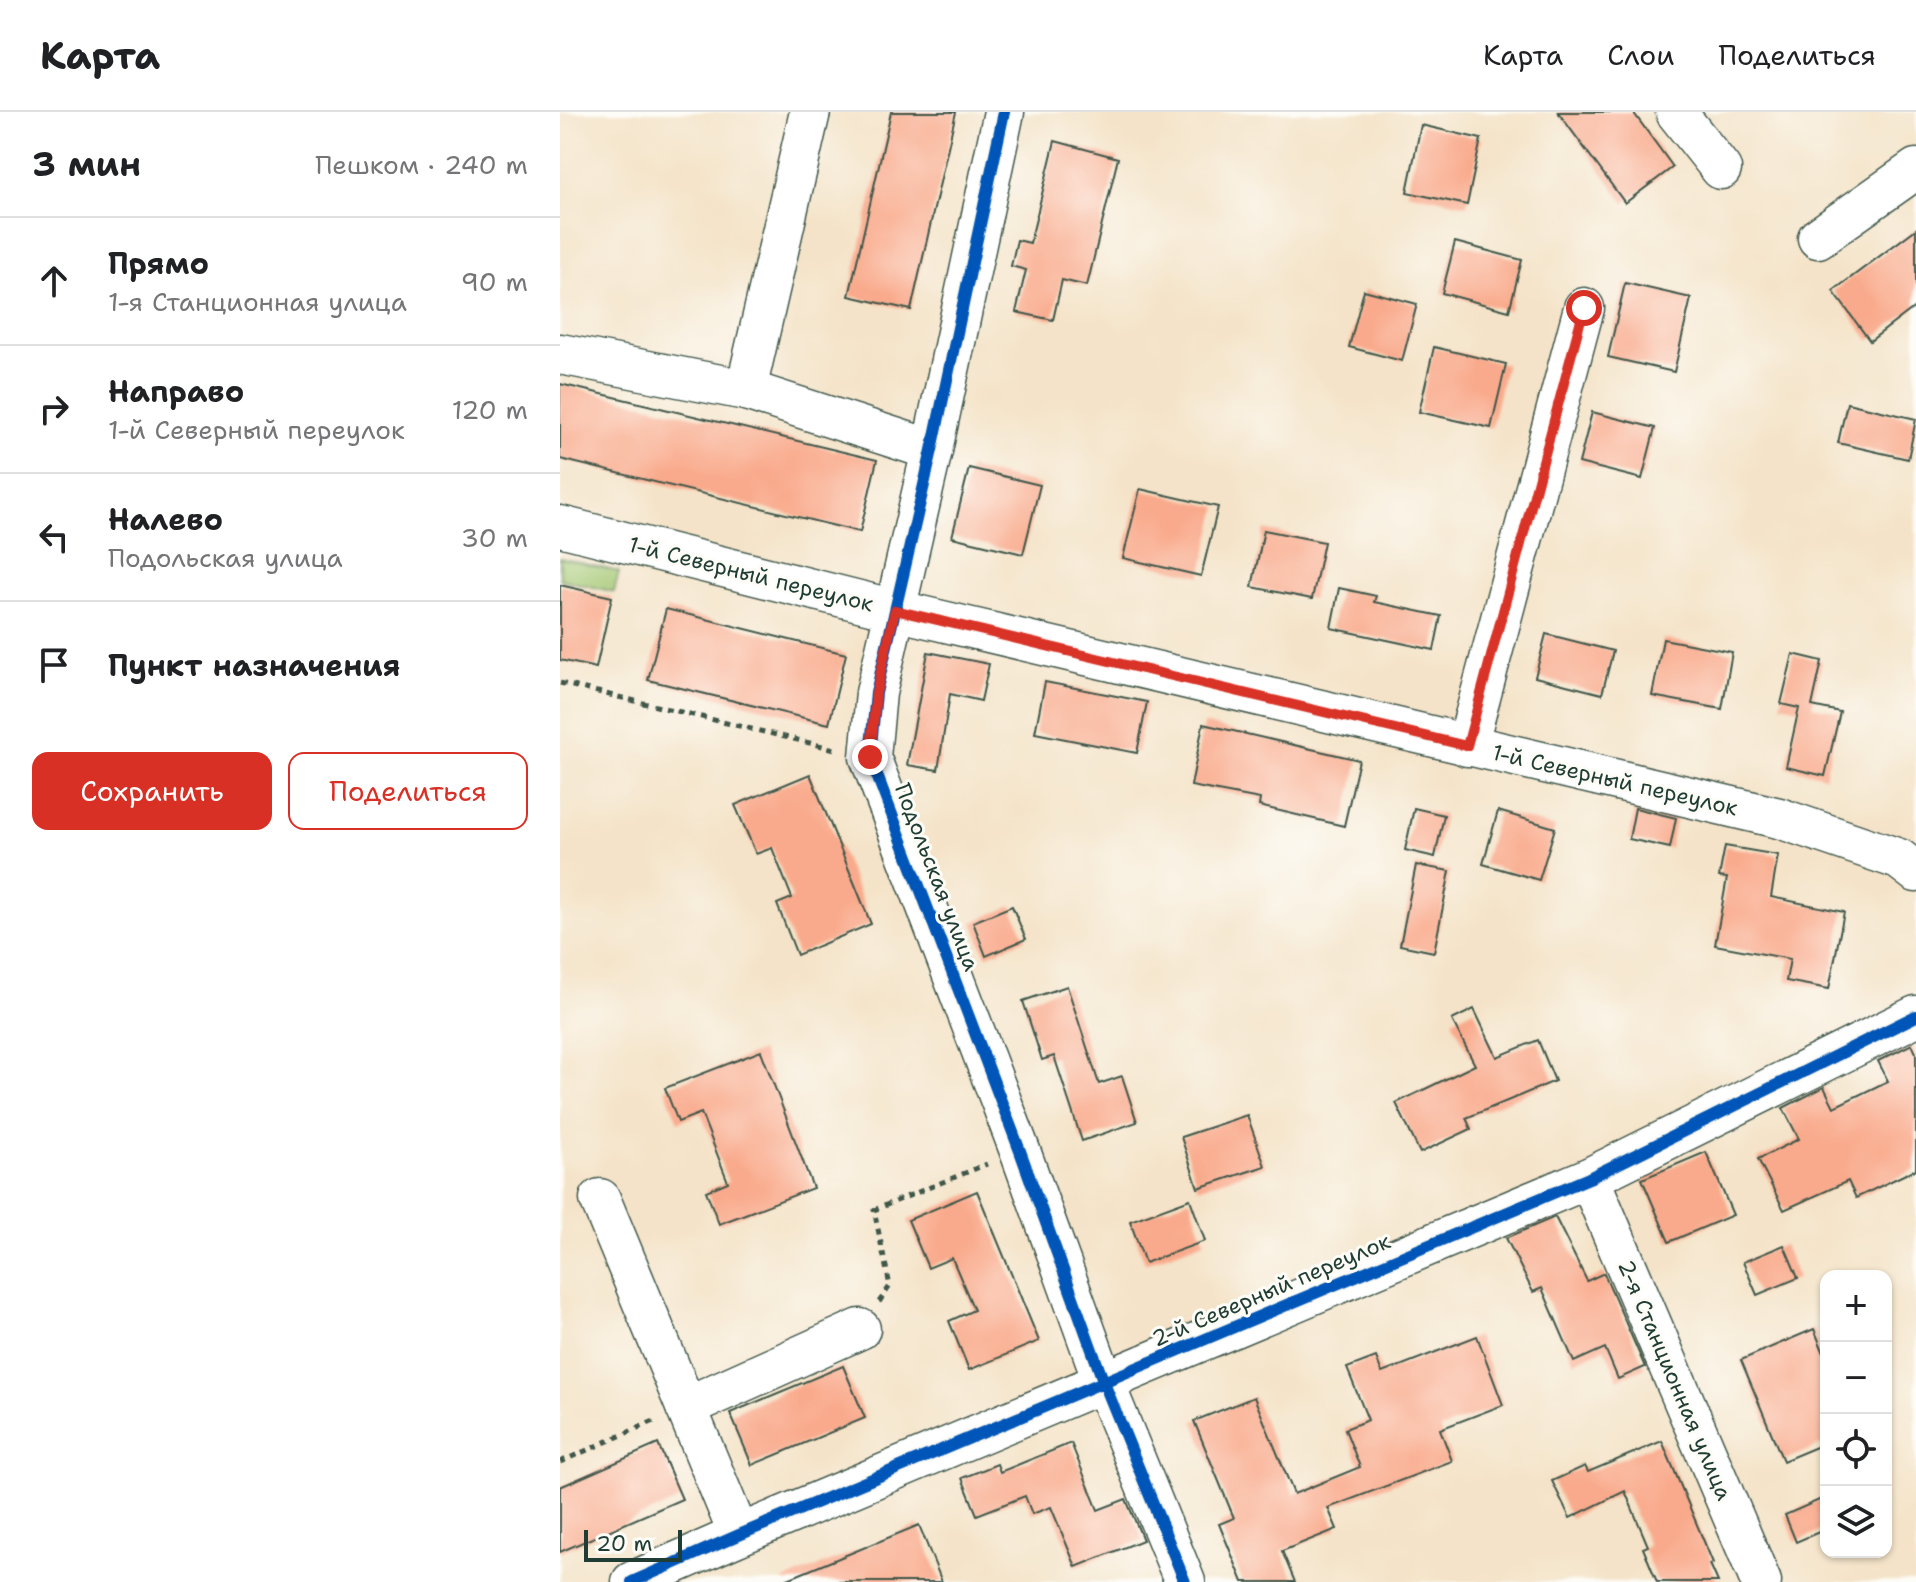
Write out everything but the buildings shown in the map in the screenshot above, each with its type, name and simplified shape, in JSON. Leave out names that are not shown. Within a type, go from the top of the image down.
[{"type":"street","points":[[746,390],[810,112]]},
{"type":"street","name":"Подольская улица","points":[[1004,112],[932,450],[876,693],[870,757],[1020,1151],[1104,1383],[1185,1582]]},
{"type":"street","points":[[1676,112],[1721,169]]},
{"type":"street","points":[[1818,238],[1916,169]]},
{"type":"street","points":[[1467,746],[1584,308]]},
{"type":"street","points":[[560,354],[746,390],[932,450]]},
{"type":"street","name":"1-й Северный переулок","points":[[560,526],[895,610],[1779,818],[1899,859],[1916,872]]},
{"type":"street","name":"2-й Северный переулок","points":[[632,1582],[1589,1178],[1916,1016]]},
{"type":"street","name":"2-я Станционная улица","points":[[1589,1178],[1761,1582]]},
{"type":"street","points":[[600,1199],[739,1535]]},
{"type":"street","points":[[686,1407],[860,1329]]},
{"type":"path","points":[[560,683],[870,757]]},
{"type":"path","points":[[860,1329],[890,1286],[874,1210],[1020,1151]]},
{"type":"path","points":[[560,1462],[686,1407]]},
{"type":"green space","points":[[560,558],[619,572],[614,592],[560,579]]},
{"type":"cycle path","points":[[1004,112],[932,450],[876,693],[870,757],[1020,1151],[1104,1383],[1185,1582]]},
{"type":"cycle path","points":[[632,1582],[1589,1178],[1916,1016]]},
{"type":"route","points":[[870,757],[876,693],[895,610],[1467,746],[1584,308]]}]
